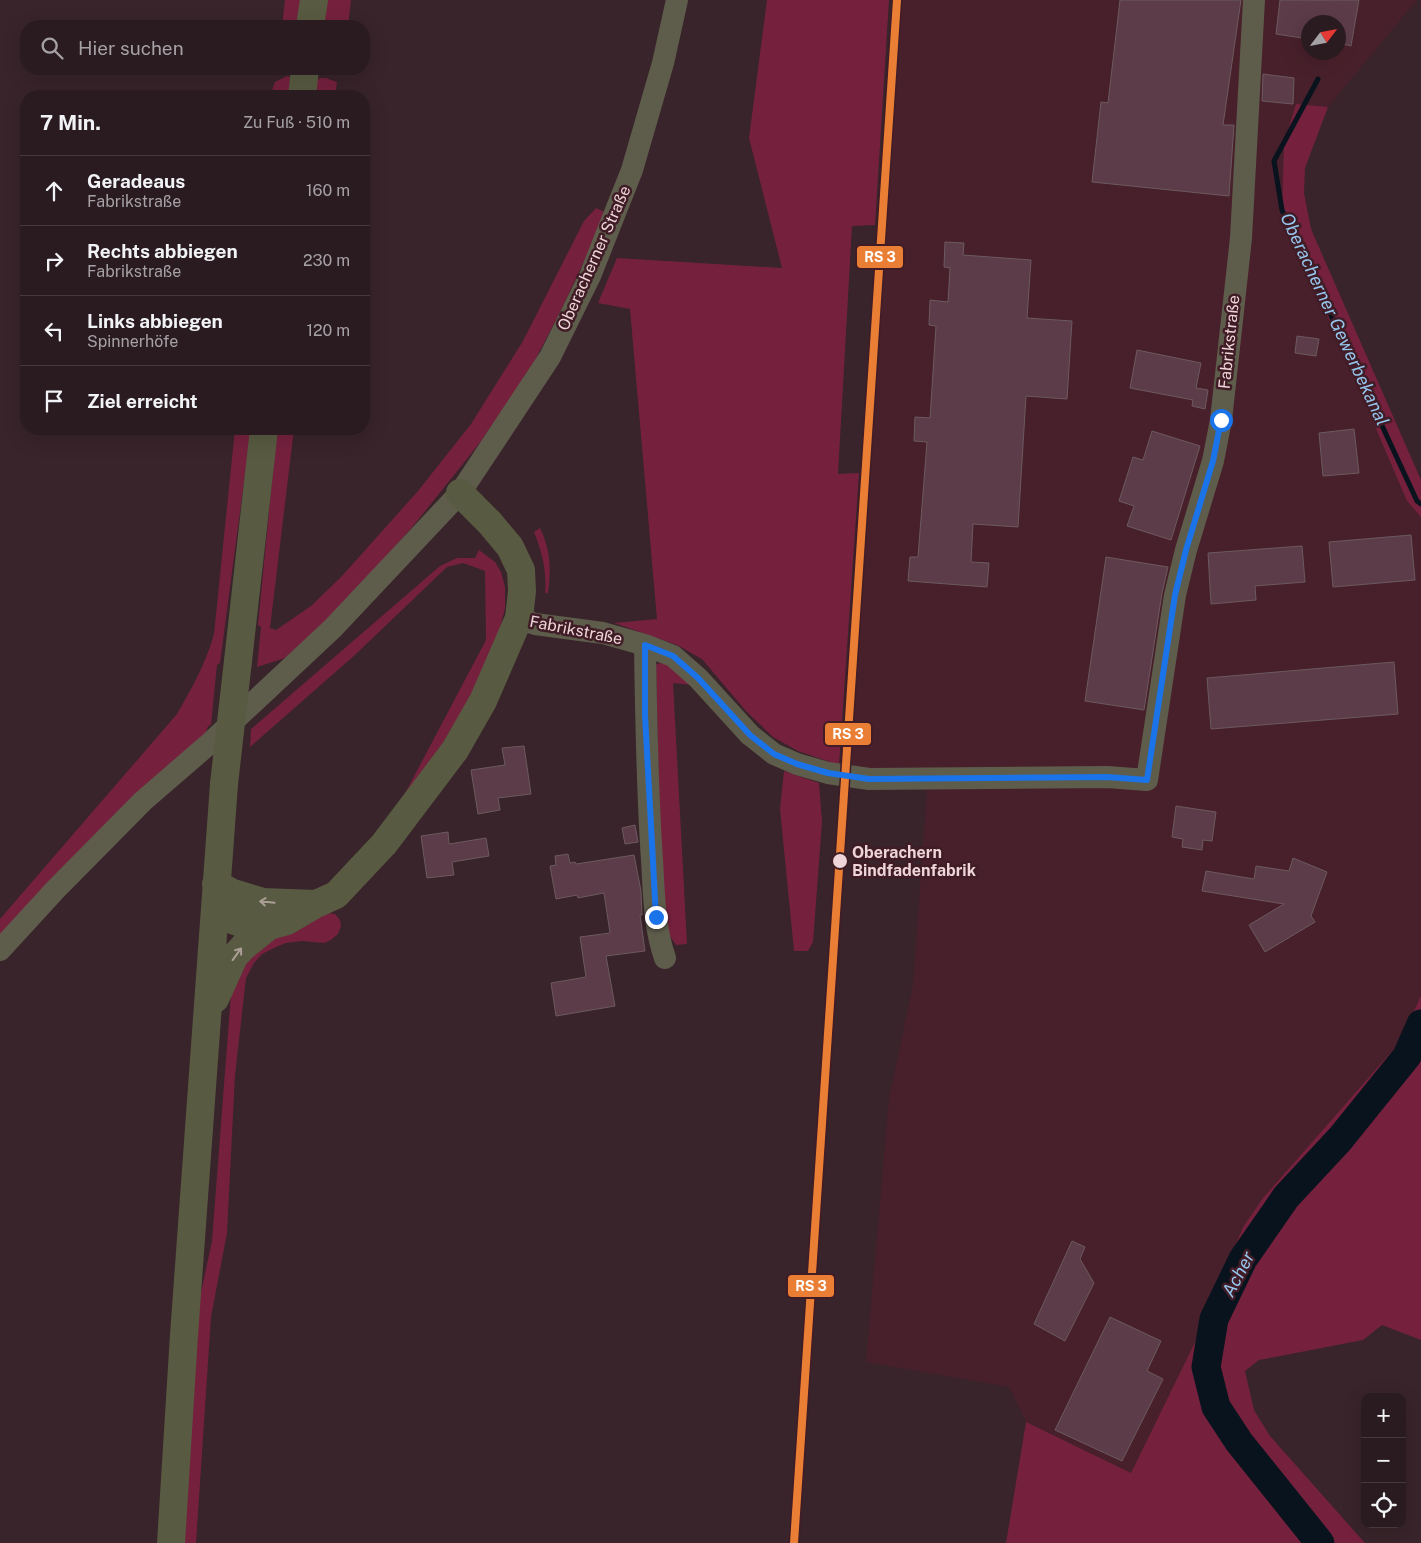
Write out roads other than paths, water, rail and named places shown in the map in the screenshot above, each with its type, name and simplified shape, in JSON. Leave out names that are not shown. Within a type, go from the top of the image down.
[{"type":"main road","points":[[311,20],[314,0]]},
{"type":"main road","points":[[303,90],[304,75]]},
{"type":"main road","points":[[172,1543],[184,1335],[224,784],[263,435]]},
{"type":"main road","points":[[214,911],[248,926],[269,926],[287,921],[336,895],[384,844],[456,750],[483,701],[518,618],[522,591],[521,570],[510,547],[480,512],[460,493]]},
{"type":"main road","points":[[216,884],[234,893],[263,902],[316,904]]},
{"type":"main road","points":[[208,1013],[234,957],[243,947],[269,926]]},
{"type":"street","name":"Oberacherner Straße","points":[[0,950],[56,889],[143,801],[333,628],[460,493],[550,357],[590,276],[632,170],[678,0]]},
{"type":"street","name":"Fabrikstraße","points":[[518,618],[536,624],[603,633],[645,645],[673,656],[698,678],[750,735],[774,754],[797,764],[828,773],[869,779],[1107,777],[1147,780],[1175,595],[1186,550],[1213,461],[1221,420],[1241,238],[1254,0]]},
{"type":"street","points":[[645,645],[645,715],[651,845],[656,917],[660,945],[665,958]]},
{"type":"waterway","name":"Oberacherner Gewerbekanal","points":[[1318,79],[1274,161],[1282,210],[1417,501],[1421,504]]},
{"type":"waterway","name":"Acher","points":[[1320,1543],[1239,1442],[1216,1407],[1206,1367],[1214,1319],[1243,1259],[1286,1197],[1340,1139],[1407,1056],[1421,1024]]},
{"type":"place","name":"Oberachern Bindfadenfabrik","points":[[840,861]]}]
